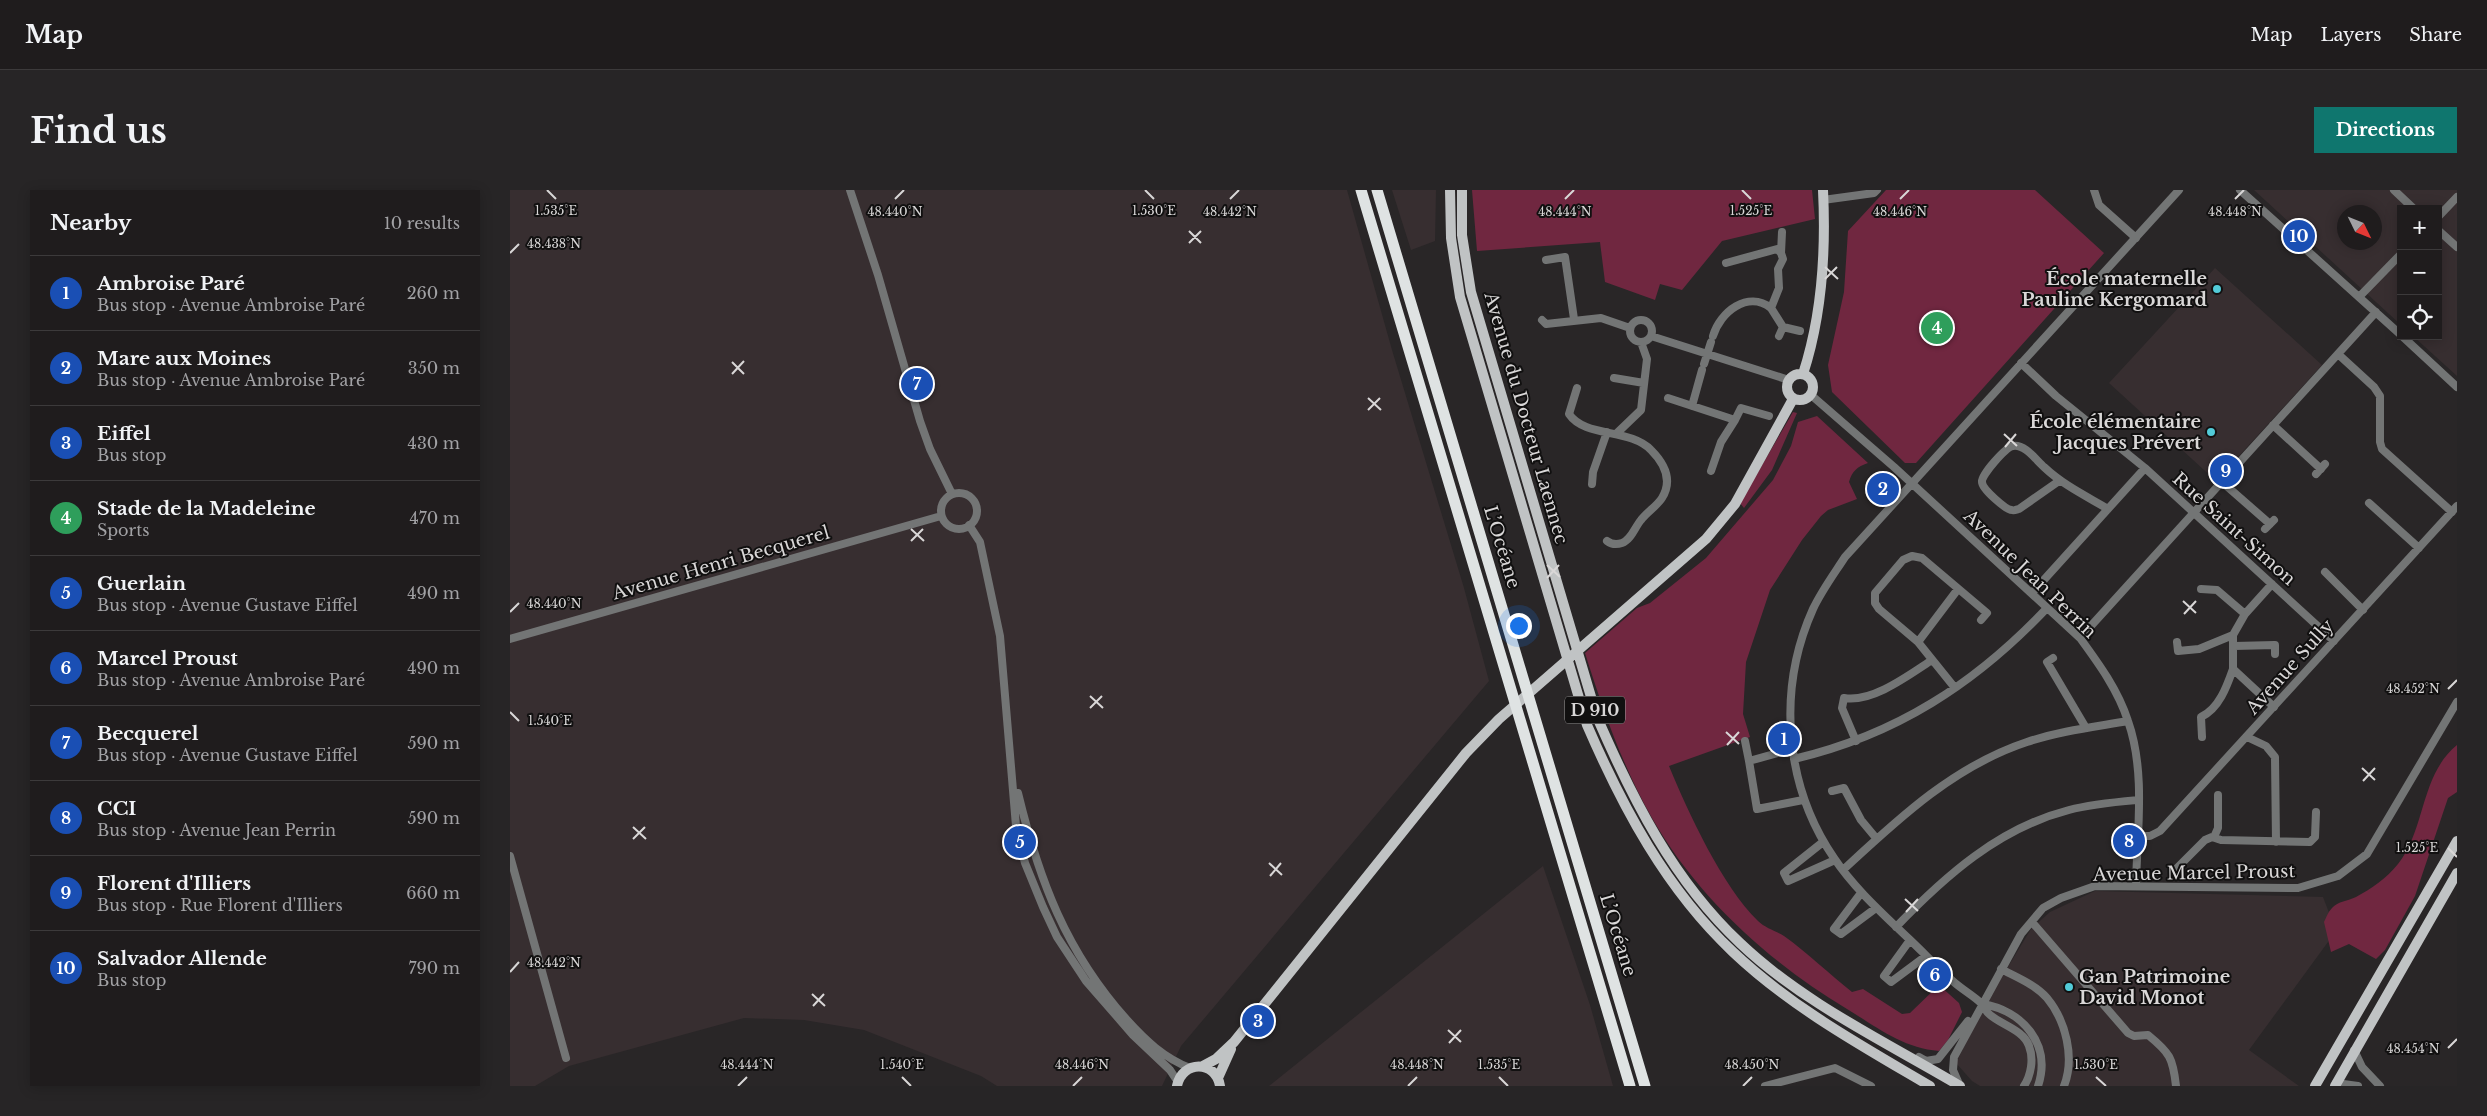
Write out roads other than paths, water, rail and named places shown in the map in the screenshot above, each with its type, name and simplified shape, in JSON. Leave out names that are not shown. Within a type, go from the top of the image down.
[{"type":"highway","name":"L’Océane","points":[[1361,190],[1630,1086]]},
{"type":"highway","name":"L’Océane","points":[[1377,190],[1645,1086]]},
{"type":"main road","name":"Avenue du Docteur Laennec","points":[[1450,190],[1451,238],[1460,297],[1587,725],[1612,783],[1641,836],[1685,898],[1733,952],[1776,989],[1821,1021],[1930,1086]]},
{"type":"main road","name":"Avenue du Docteur Laennec","points":[[1462,190],[1462,236],[1471,292],[1597,717],[1622,775],[1650,830],[1694,894],[1740,943],[1784,979],[1860,1027],[1960,1086]]},
{"type":"main road","points":[[1803,374],[1822,274],[1825,240],[1823,195]]},
{"type":"main road","points":[[1803,374],[1813,382],[1811,395],[1801,401],[1793,398],[1788,392],[1789,380],[1795,375],[1803,374]]},
{"type":"main road","points":[[1178,1084],[1182,1074],[1190,1068],[1203,1066],[1216,1059],[1234,1042],[1438,787],[1499,719],[1706,539],[1730,510],[1793,398]]},
{"type":"main road","points":[[2314,1086],[2457,841]]},
{"type":"main road","points":[[2336,1084],[2457,873]]},
{"type":"main road","points":[[1219,1082],[1234,1042]]},
{"type":"main road","points":[[1203,1066],[1212,1070],[1219,1082]]},
{"type":"street","points":[[850,190],[878,275],[920,422],[930,449],[952,494]]},
{"type":"street","points":[[1823,195],[1874,193],[1877,190]]},
{"type":"street","points":[[2094,190],[2099,205],[2136,238]]},
{"type":"street","points":[[2024,1086],[2032,1066],[2029,1045],[2016,1030],[1989,1014],[1982,1004],[1956,984],[1876,908],[1861,893],[1823,842],[1803,800],[1792,749],[1790,718],[1794,670],[1801,639],[1814,608],[1845,557],[2179,190]]},
{"type":"street","points":[[2240,190],[2397,332]]},
{"type":"street","points":[[2394,190],[2410,205]]},
{"type":"street","points":[[2442,213],[2457,197]]},
{"type":"street","points":[[1771,308],[1778,288],[1778,269],[1783,259],[1781,253],[1782,232]]},
{"type":"street","points":[[2442,234],[2457,247]]},
{"type":"street","points":[[1726,263],[1776,248],[1781,253]]},
{"type":"street","points":[[1546,260],[1565,257],[1574,320]]},
{"type":"street","points":[[2359,297],[2397,258]]},
{"type":"street","points":[[1692,406],[1712,339],[1722,317],[1740,304],[1752,301],[1764,302],[1771,308],[1783,327],[1800,331]]},
{"type":"street","points":[[2080,638],[2376,312]]},
{"type":"street","points":[[1542,320],[1546,324],[1601,318],[1630,328]]},
{"type":"street","points":[[1630,328],[1635,321],[1646,321],[1651,326],[1651,336]]},
{"type":"street","points":[[1779,336],[1783,327]]},
{"type":"street","points":[[1630,328],[1633,339],[1641,342]]},
{"type":"street","points":[[1641,342],[1651,336],[1789,380]]},
{"type":"street","points":[[2405,340],[2457,387]]},
{"type":"street","points":[[1616,434],[1641,410],[1647,359],[1641,342]]},
{"type":"street","points":[[2338,354],[2374,387],[2380,396],[2380,442],[2382,449],[2454,509]]},
{"type":"street","name":"Rue Saint-Simon","points":[[2021,363],[2056,396],[2145,468],[2334,641]]},
{"type":"street","points":[[1614,378],[1644,383]]},
{"type":"street","points":[[1577,388],[1569,414],[1574,421],[1644,444],[1652,450],[1666,469],[1668,481],[1662,499],[1644,516],[1630,537],[1622,543],[1612,544],[1607,541]]},
{"type":"street","name":"Avenue Jean Perrin","points":[[1811,395],[1912,483],[2080,638],[2112,684],[2128,721],[2137,763],[2136,886]]},
{"type":"street","points":[[1668,398],[1735,420]]},
{"type":"street","points":[[1711,471],[1722,442],[1741,408],[1769,416]]},
{"type":"street","points":[[2273,425],[2321,469]]},
{"type":"street","points":[[1592,484],[1593,472],[1606,432]]},
{"type":"street","points":[[2059,481],[2019,509],[2013,511],[2006,508],[1984,488],[1982,482],[1984,475],[2008,448],[2015,445],[2024,448],[2059,481],[2108,509]]},
{"type":"street","points":[[2032,593],[2145,468]]},
{"type":"street","points":[[2222,482],[2270,524]]},
{"type":"street","points":[[963,493],[973,500],[977,510],[976,516],[969,526],[953,528],[941,516],[941,505],[952,494],[963,493]]},
{"type":"street","points":[[2369,502],[2419,548]]},
{"type":"street","name":"Avenue Sully","points":[[2137,836],[2150,836],[2160,831],[2454,509]]},
{"type":"street","name":"Avenue Henri Becquerel","points":[[510,639],[941,516]]},
{"type":"street","points":[[969,526],[980,542],[1000,636],[1016,826],[1025,863],[1042,907],[1058,937],[1097,994],[1133,1035],[1170,1070],[1178,1084]]},
{"type":"street","points":[[1955,688],[1918,642],[1879,609],[1875,603],[1875,593],[1903,560],[1912,556],[1922,558],[1987,613],[1981,620]]},
{"type":"street","points":[[2325,572],[2363,610]]},
{"type":"street","points":[[2177,642],[2178,651],[2199,649],[2232,635],[2244,614],[2272,584]]},
{"type":"street","points":[[1918,642],[1958,589]]},
{"type":"street","points":[[2201,589],[2217,590],[2244,614]]},
{"type":"street","points":[[1794,759],[1856,741],[1918,713],[2000,654],[2047,608]]},
{"type":"street","points":[[2202,737],[2201,717],[2208,714],[2218,702],[2233,669],[2234,646],[2232,635]]},
{"type":"street","points":[[2234,646],[2275,645],[2275,654]]},
{"type":"street","points":[[2054,658],[2047,662],[2086,728]]},
{"type":"street","points":[[1856,741],[1842,708],[1844,698],[1855,700],[1891,686],[1932,660]]},
{"type":"street","points":[[2233,669],[2274,707]]},
{"type":"street","name":"Avenue Marcel Proust","points":[[1960,1086],[1952,1070],[1954,1057],[2021,934],[2049,905],[2095,886],[2298,888],[2338,876],[2366,854],[2457,702]]},
{"type":"street","points":[[1843,870],[1876,838],[1921,801],[1972,766],[2026,742],[2086,728],[2128,721]]},
{"type":"street","points":[[2246,737],[2266,746],[2275,757],[2276,842]]},
{"type":"street","points":[[1745,741],[1757,809],[1803,800]]},
{"type":"street","points":[[1749,761],[1792,749]]},
{"type":"street","points":[[1012,769],[1041,878]]},
{"type":"street","points":[[1832,791],[1844,788],[1861,820],[1876,838]]},
{"type":"street","points":[[2214,837],[2218,828],[2218,795]]},
{"type":"street","points":[[1896,927],[1947,878],[1987,846],[2012,832],[2069,810],[2100,803],[2138,800]]},
{"type":"street","points":[[2177,868],[2205,840],[2214,837],[2221,840],[2306,843],[2314,840],[2316,812]]},
{"type":"street","points":[[1823,842],[1784,873],[1788,881],[1835,860]]},
{"type":"street","points":[[510,856],[513,877],[566,1058]]},
{"type":"street","points":[[1030,861],[1041,878],[1062,924],[1099,986],[1139,1033],[1169,1058],[1190,1068]]},
{"type":"street","points":[[1861,893],[1834,929],[1841,934],[1876,908]]},
{"type":"street","points":[[2032,922],[2128,1033],[2134,1036],[2148,1035],[2165,1049],[2174,1065],[2176,1086]]},
{"type":"street","points":[[1910,940],[1884,976],[1891,982],[1926,956]]},
{"type":"street","points":[[2001,969],[2046,997],[2058,1015],[2067,1038],[2069,1058],[2064,1086]]},
{"type":"street","points":[[1982,1004],[1994,1006],[2009,1013],[2028,1027],[2040,1048],[2043,1070],[2038,1086]]},
{"type":"street","name":"Avenue Marcel Proust","points":[[1860,1027],[1926,1061],[1938,1059],[1982,1004]]},
{"type":"street","points":[[2354,1050],[2362,1067],[2380,1086]]},
{"type":"street","points":[[1765,1086],[1834,1068],[1871,1086]]},
{"type":"street","points":[[2336,1084],[2358,1086]]},
{"type":"place","name":"Salvador Allende","points":[[2299,236]]},
{"type":"place","name":"École maternelle Pauline Kergomard","points":[[2217,289]]},
{"type":"place","name":"Stade de la Madeleine","points":[[1937,328]]},
{"type":"place","name":"Becquerel","points":[[917,384]]},
{"type":"place","name":"École élémentaire Jacques Prévert","points":[[2211,432]]},
{"type":"place","name":"Florent d'Illiers","points":[[2226,471]]},
{"type":"place","name":"Mare aux Moines","points":[[1883,489]]},
{"type":"place","name":"Ambroise Paré","points":[[1784,739]]},
{"type":"place","name":"CCI","points":[[2129,841]]},
{"type":"place","name":"Guerlain","points":[[1020,842]]},
{"type":"place","name":"Marcel Proust","points":[[1935,975]]},
{"type":"place","name":"Gan Patrimoine David Monot","points":[[2069,987]]},
{"type":"place","name":"Eiffel","points":[[1258,1021]]}]
